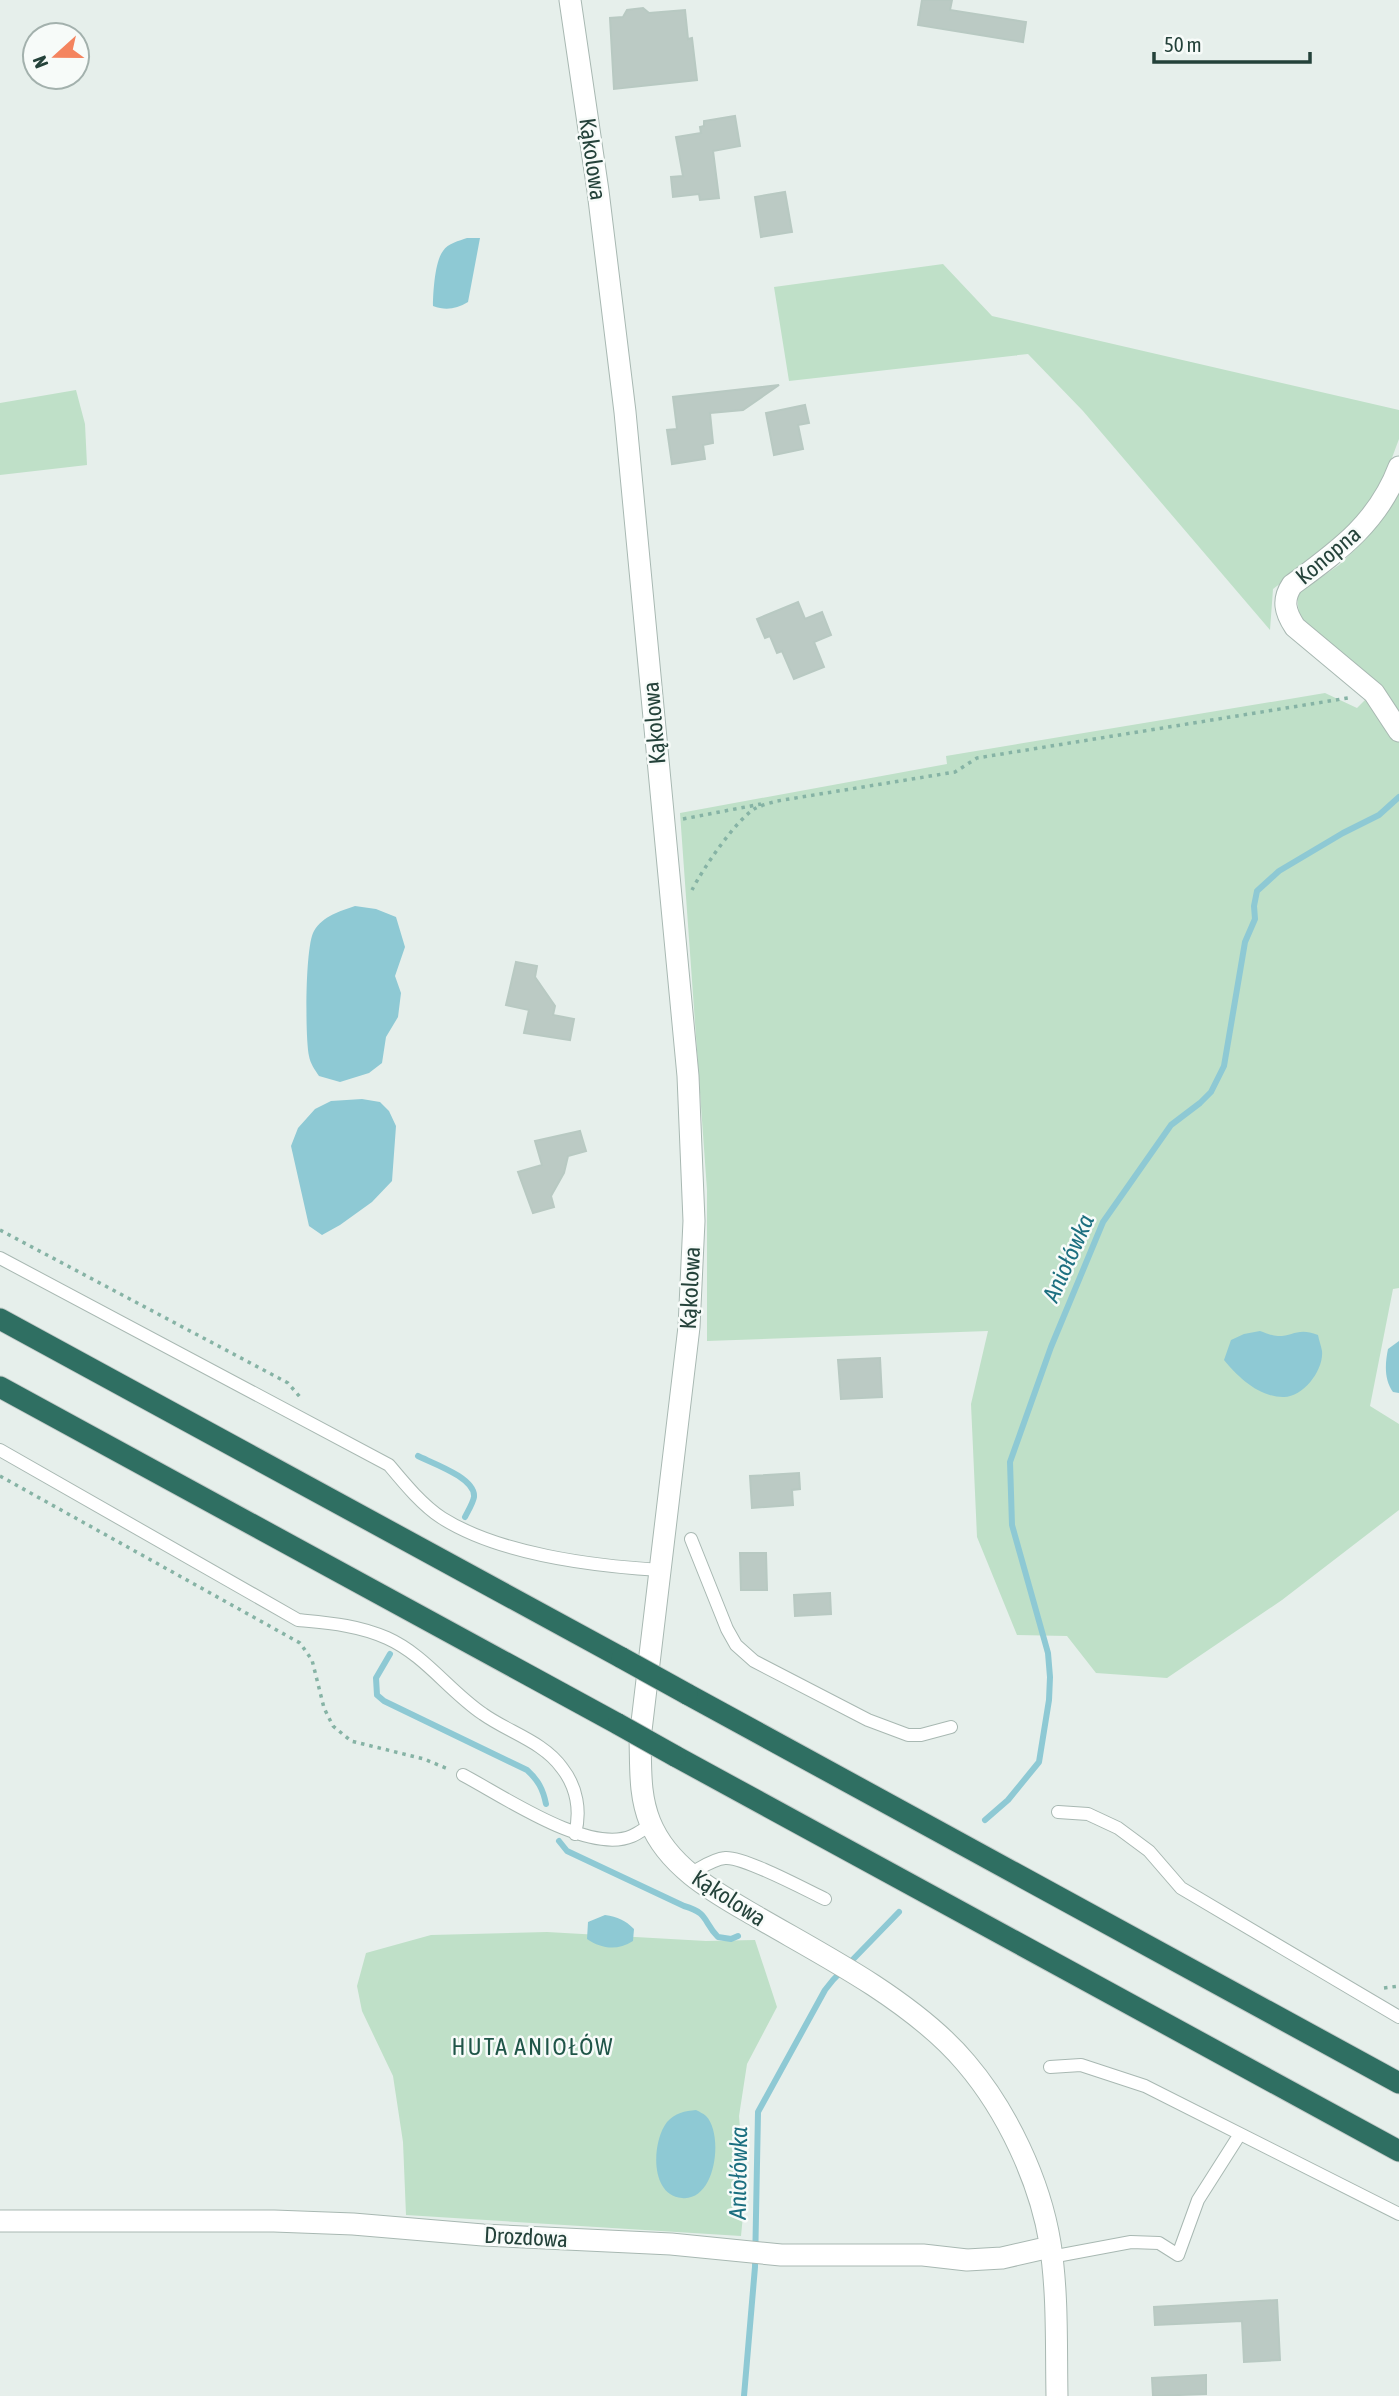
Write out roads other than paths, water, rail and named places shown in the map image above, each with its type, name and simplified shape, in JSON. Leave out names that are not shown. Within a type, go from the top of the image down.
[{"type":"highway","points":[[0,1318],[1399,2083]]},
{"type":"highway","points":[[0,1387],[1399,2151]]},
{"type":"street","name":"Kąkolowa","points":[[570,0],[598,191],[625,412],[688,1076],[694,1220],[689,1327],[640,1739],[641,1795],[651,1825],[672,1857],[703,1885],[874,1986],[925,2024],[966,2063],[992,2101],[1024,2158],[1044,2214],[1051,2252],[1057,2396]]},
{"type":"street","name":"Konopna","points":[[1399,467],[1388,492],[1360,531],[1292,585],[1286,594],[1285,603],[1295,627],[1374,693],[1399,731]]},
{"type":"street","name":"Drozdowa","points":[[0,2221],[262,2221],[353,2224],[508,2236],[660,2243],[756,2252],[844,2256],[923,2255],[967,2260],[1051,2252]]},
{"type":"lane","points":[[0,1258],[389,1465],[407,1486],[441,1517],[473,1533],[510,1546],[603,1567],[660,1570]]},
{"type":"lane","points":[[0,1450],[298,1620],[345,1624],[387,1638],[415,1654],[481,1713],[548,1753],[561,1766],[576,1796],[579,1817],[575,1834]]},
{"type":"lane","points":[[691,1539],[727,1629],[736,1644],[754,1661],[868,1720],[908,1735],[921,1735],[951,1727]]},
{"type":"lane","points":[[463,1774],[586,1838],[609,1840],[631,1837],[651,1825]]},
{"type":"lane","points":[[1058,1812],[1088,1814],[1118,1828],[1149,1851],[1181,1888],[1399,2017]]},
{"type":"lane","points":[[691,1874],[716,1860],[729,1857],[755,1866],[825,1899]]},
{"type":"lane","points":[[1050,2067],[1081,2065],[1145,2086],[1399,2214]]},
{"type":"lane","points":[[1051,2252],[1131,2242],[1160,2243],[1178,2255],[1198,2200],[1240,2134]]},
{"type":"water","points":[[467,238],[480,238],[468,302],[451,309],[433,306],[440,256],[448,246]]},
{"type":"water","points":[[355,906],[376,909],[396,917],[405,947],[395,976],[401,993],[398,1017],[386,1037],[382,1063],[369,1073],[340,1082],[319,1076],[310,1059],[306,1012],[307,972],[314,931],[322,921]]},
{"type":"water","points":[[362,1099],[380,1102],[389,1111],[396,1126],[392,1181],[372,1202],[322,1235],[309,1226],[291,1146],[298,1128],[315,1109],[331,1101]]},
{"type":"water","points":[[1260,1331],[1276,1336],[1301,1332],[1318,1335],[1322,1351],[1320,1366],[1311,1382],[1298,1393],[1283,1397],[1257,1390],[1224,1360],[1231,1340]]},
{"type":"water","points":[[1399,1341],[1399,1393],[1393,1392],[1390,1387],[1386,1366],[1388,1349]]},
{"type":"water","points":[[605,1915],[621,1919],[631,1926],[634,1929],[633,1941],[610,1948],[587,1939],[588,1922]]},
{"type":"water","points":[[696,2110],[706,2116],[712,2125],[715,2137],[714,2165],[703,2189],[694,2196],[682,2198],[671,2195],[659,2178],[656,2166],[658,2141],[670,2119],[680,2113]]},
{"type":"waterway","name":"Aniołówka","points":[[985,1820],[1008,1800],[1039,1762],[1049,1700],[1048,1653],[1012,1525],[1010,1462],[1051,1347],[1103,1222],[1171,1125],[1211,1092],[1224,1066],[1245,942],[1255,919],[1257,891],[1279,871],[1379,815],[1399,797]]},
{"type":"waterway","points":[[418,1456],[452,1472],[473,1490],[472,1504],[465,1517]]},
{"type":"waterway","points":[[390,1654],[376,1678],[377,1695],[384,1701],[527,1770],[540,1785],[546,1804]]},
{"type":"waterway","points":[[559,1841],[567,1851],[698,1912],[718,1937],[731,1939],[738,1936]]},
{"type":"waterway","name":"Aniołówka","points":[[744,2396],[755,2267],[758,2112],[825,1990],[899,1912]]},
{"type":"district","name":"HUTA ANIOŁÓW","points":[[533,2046]]}]
